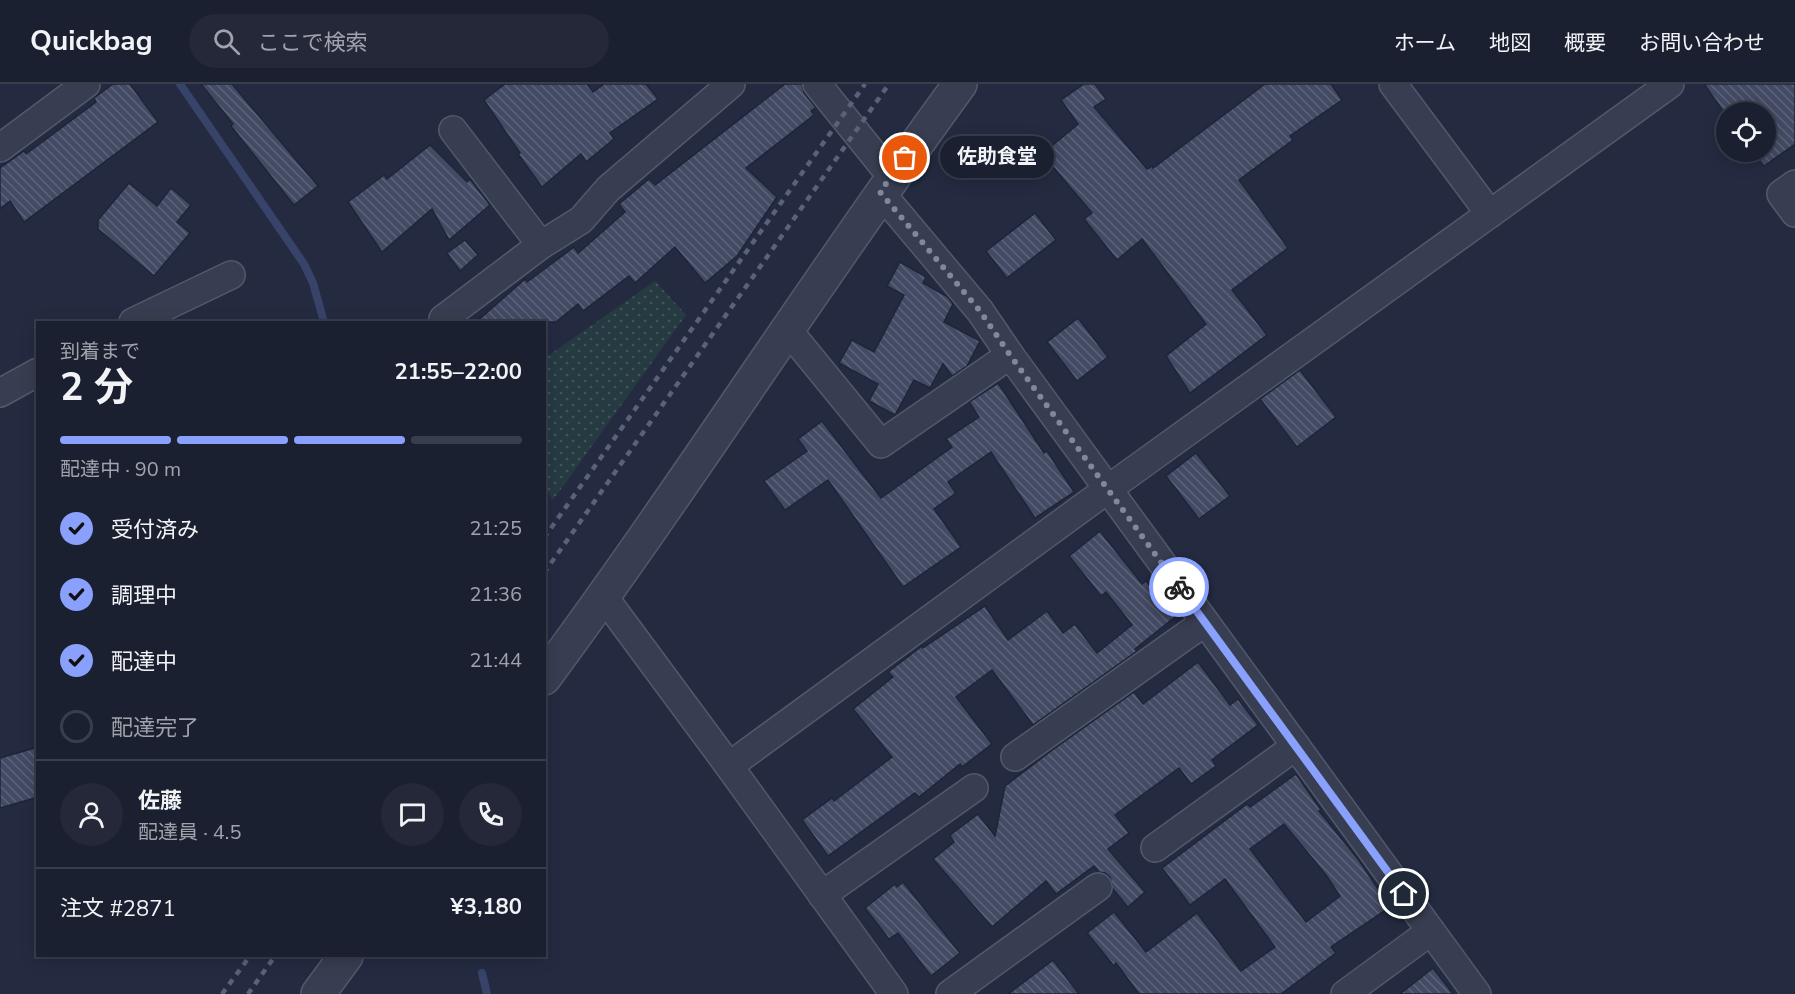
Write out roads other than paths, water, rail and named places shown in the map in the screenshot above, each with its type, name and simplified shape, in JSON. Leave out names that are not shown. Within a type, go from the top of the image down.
[{"type":"street","points":[[0,148],[86,84]]},
{"type":"street","points":[[443,319],[540,245],[581,220],[608,189],[730,84]]},
{"type":"street","points":[[817,84],[886,185],[1477,994]]},
{"type":"street","points":[[546,675],[604,597],[886,185],[960,84]]},
{"type":"street","points":[[1394,84],[1490,214]]},
{"type":"street","points":[[729,766],[1108,489],[1670,84]]},
{"type":"street","points":[[453,130],[540,245]]},
{"type":"street","points":[[1795,184],[1781,194],[1795,213]]},
{"type":"street","points":[[135,321],[231,275]]},
{"type":"street","points":[[787,329],[881,444],[1010,355]]},
{"type":"street","points":[[0,393],[36,373]]},
{"type":"street","points":[[604,597],[894,994]]},
{"type":"street","points":[[1015,757],[1205,622]]},
{"type":"street","points":[[1155,848],[1296,746]]},
{"type":"street","points":[[822,895],[974,788]]},
{"type":"street","points":[[950,994],[1098,887]]},
{"type":"street","points":[[1357,990],[1431,932]]},
{"type":"street","points":[[318,994],[345,957]]},
{"type":"waterway","points":[[180,84],[304,264],[313,283],[324,321]]},
{"type":"waterway","points":[[482,973],[487,994]]},
{"type":"railway","points":[[546,535],[865,84]]},
{"type":"railway","points":[[546,570],[889,84]]},
{"type":"railway","points":[[222,994],[249,957]]},
{"type":"railway","points":[[248,994],[274,957]]},
{"type":"place","name":"佐助食堂","points":[[905,158]]}]
